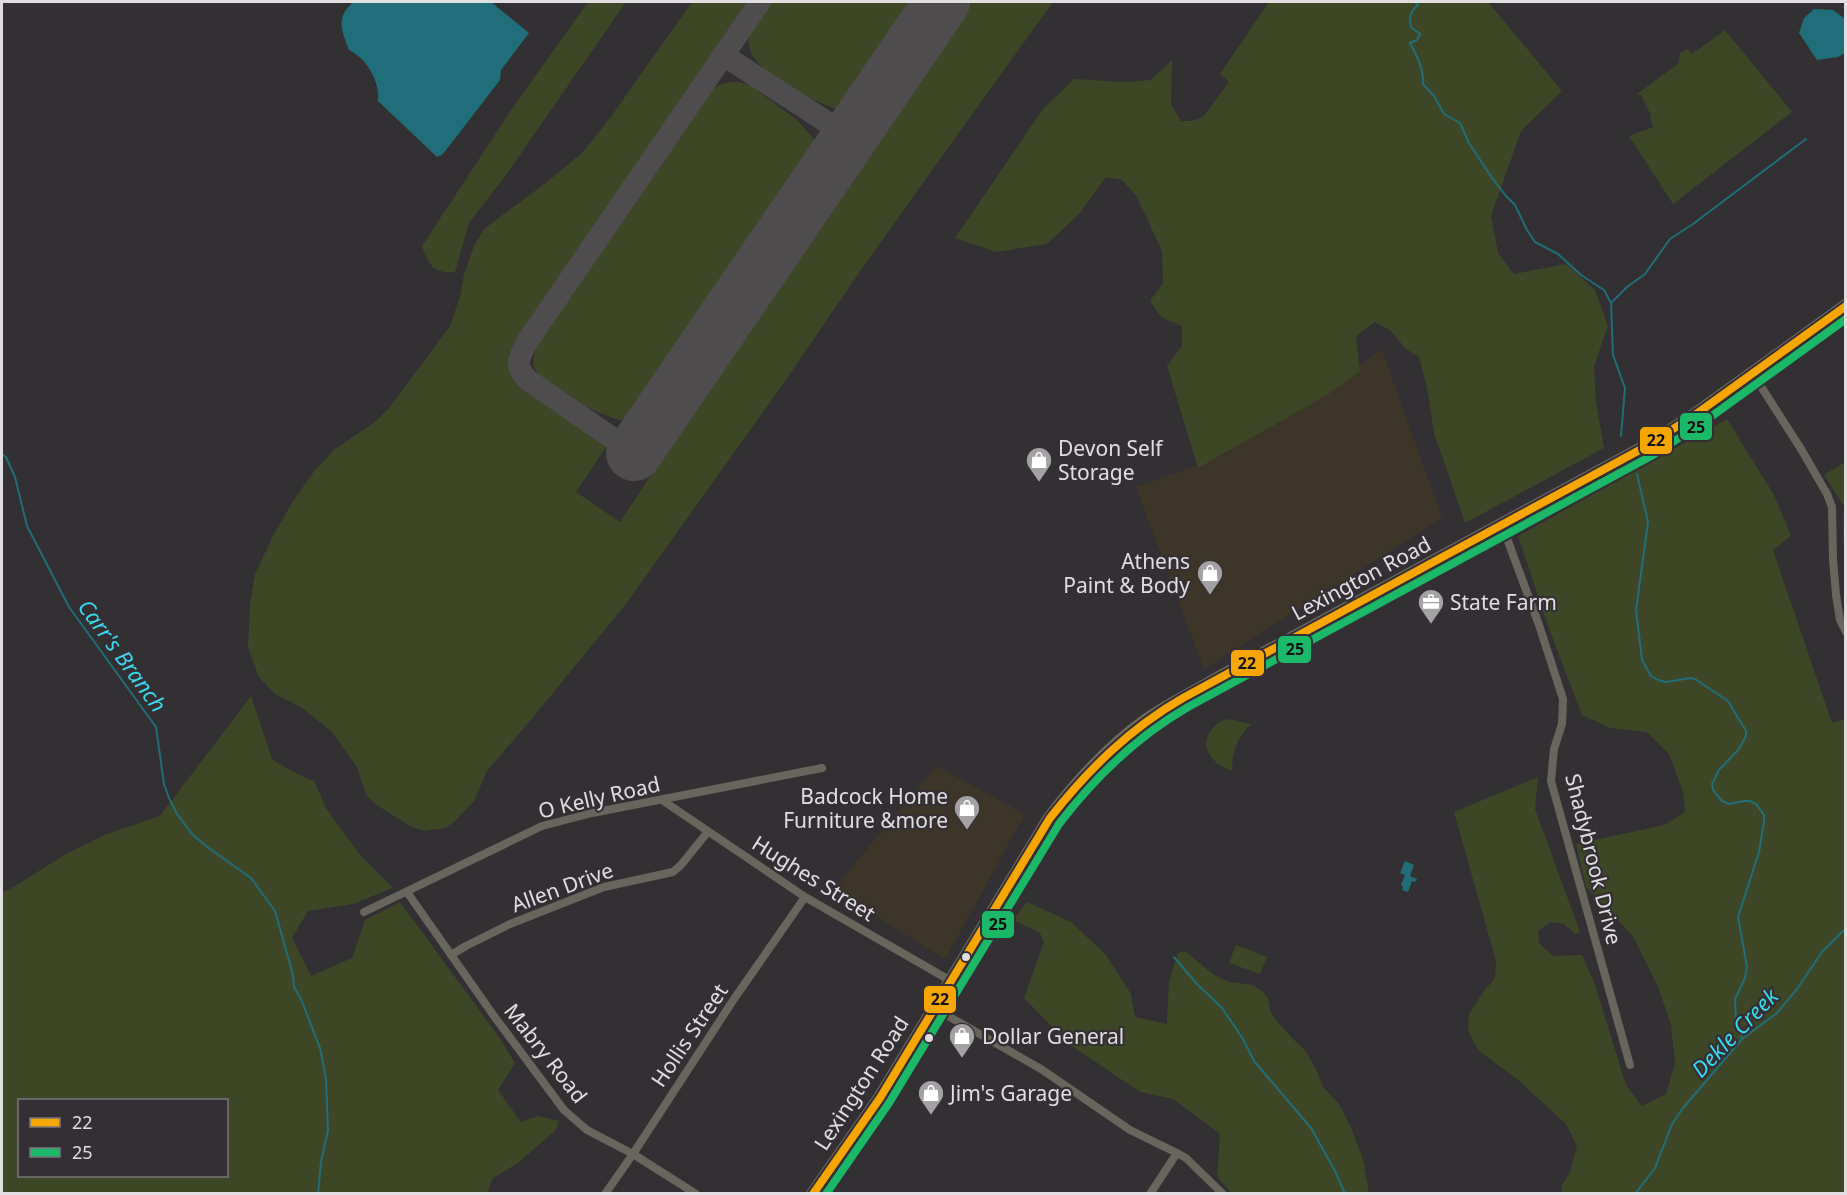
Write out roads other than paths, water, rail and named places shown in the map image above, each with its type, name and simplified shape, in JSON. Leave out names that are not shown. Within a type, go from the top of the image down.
[{"type":"highway","name":"Lexington Road","points":[[813,1194],[879,1098],[1050,818],[1092,769],[1130,733],[1161,711],[1219,678],[1625,459],[1753,374],[1845,306]]},
{"type":"street","points":[[1753,374],[1801,449],[1832,507],[1836,595],[1840,620],[1845,632]]},
{"type":"street","name":"Shadybrook Drive","points":[[1502,525],[1563,699],[1562,724],[1554,749],[1551,781],[1630,1065]]},
{"type":"street","name":"O Kelly Road","points":[[364,912],[542,826],[592,813],[822,768]]},
{"type":"street","name":"Hughes Street","points":[[662,800],[806,897],[951,981]]},
{"type":"street","name":"Allen Drive","points":[[451,955],[510,924],[604,887],[673,872],[706,834],[706,831]]},
{"type":"street","name":"Mabry Road","points":[[406,892],[564,1110],[587,1130],[633,1154],[696,1194]]},
{"type":"street","name":"Hollis Street","points":[[605,1194],[728,1008],[806,897]]},
{"type":"street","points":[[934,1008],[1041,1069],[1130,1130],[1186,1158],[1223,1194]]},
{"type":"street","points":[[1150,1194],[1177,1153]]},
{"type":"water","points":[[353,2],[491,2],[529,33],[501,70],[500,80],[442,155],[437,157],[378,101],[377,86],[371,71],[349,50],[342,19]]},
{"type":"water","points":[[1814,9],[1833,10],[1845,19],[1845,53],[1838,57],[1817,60],[1799,33],[1804,18]]},
{"type":"water","points":[[1405,861],[1414,865],[1410,876],[1417,879],[1415,882],[1412,881],[1408,892],[1402,890],[1401,885],[1405,875],[1400,873]]},
{"type":"waterway","points":[[1415,2],[1418,5],[1412,12],[1410,23],[1411,27],[1420,34],[1417,40],[1410,43],[1421,68],[1423,84],[1434,96],[1444,114],[1460,123],[1469,143],[1492,178],[1515,205],[1535,242],[1558,254],[1581,275],[1604,290],[1611,303]]},
{"type":"waterway","points":[[1621,436],[1625,388],[1613,355],[1611,303],[1645,274],[1670,239],[1806,139]]},
{"type":"waterway","name":"Carr's Branch","points":[[2,454],[6,457],[15,477],[27,526],[69,607],[156,727],[164,784],[177,814],[192,834],[251,878],[275,911],[293,975],[294,987],[320,1048],[326,1079],[328,1130],[321,1162],[318,1194]]},
{"type":"waterway","points":[[1637,474],[1648,522],[1636,610],[1642,660],[1651,676],[1658,680],[1666,682],[1695,679],[1728,701],[1746,731],[1746,736],[1739,749],[1719,770],[1712,784],[1713,790],[1722,801],[1729,804],[1750,801],[1756,804],[1764,815],[1759,852],[1738,917],[1747,967],[1745,978],[1735,999],[1736,1021],[1742,1039]]},
{"type":"waterway","name":"Dekle Creek","points":[[1635,1194],[1655,1168],[1672,1124],[1683,1108],[1742,1039],[1777,1013],[1797,989],[1822,952],[1846,928]]},
{"type":"waterway","points":[[1174,957],[1222,1008],[1243,1039],[1254,1061],[1311,1128],[1345,1194]]},
{"type":"place","name":"Devon Self Storage","points":[[1039,483]]},
{"type":"place","name":"Athens Paint & Body","points":[[1210,596]]},
{"type":"place","name":"State Farm","points":[[1431,625]]},
{"type":"place","name":"Badcock Home Furniture &more","points":[[967,831]]},
{"type":"place","name":"Dollar General","points":[[962,1059]]},
{"type":"place","name":"Jim's Garage","points":[[931,1116]]}]
